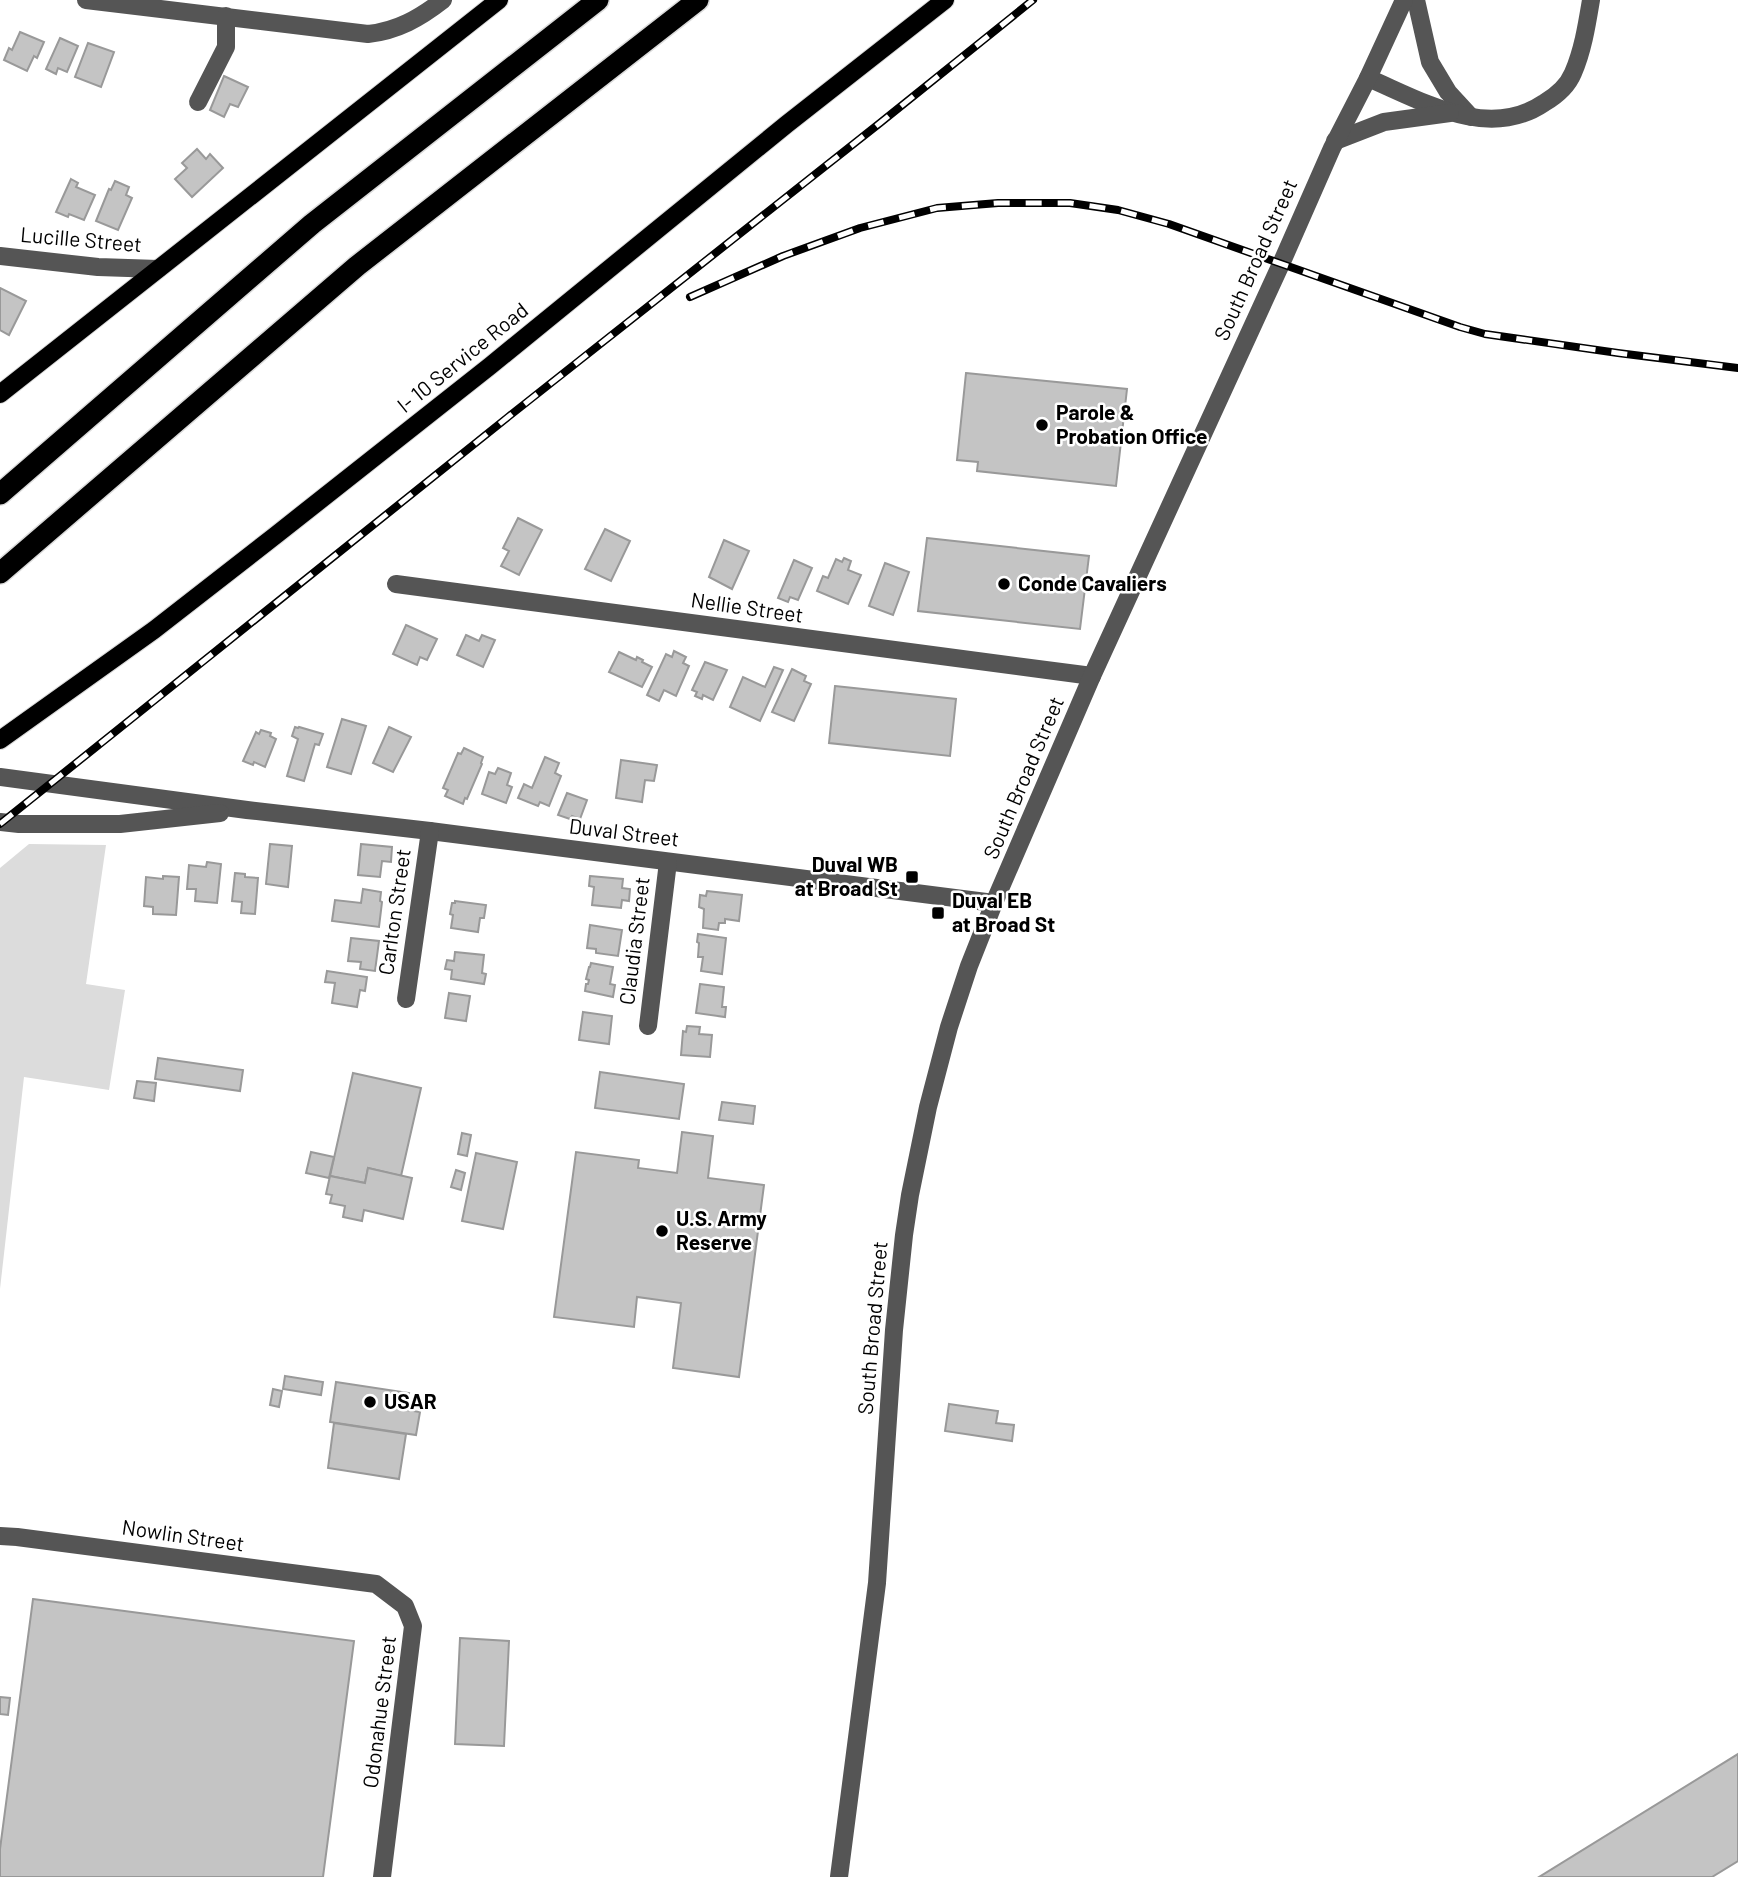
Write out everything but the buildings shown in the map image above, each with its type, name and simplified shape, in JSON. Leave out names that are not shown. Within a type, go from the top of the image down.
[{"type":"highway","points":[[0,494],[312,224],[598,0]]},
{"type":"highway","points":[[0,573],[357,267],[698,0]]},
{"type":"main road","points":[[0,394],[499,0]]},
{"type":"main road","name":"I- 10 Service Road","points":[[0,740],[154,630],[276,536],[945,0]]},
{"type":"street","points":[[86,0],[206,7],[226,16],[368,34],[387,32],[409,23],[443,0]]},
{"type":"street","name":"South Broad Street","points":[[839,1877],[877,1583],[894,1329],[908,1209],[938,1066],[969,966],[1092,676],[1335,141],[1404,0]]},
{"type":"street","points":[[1416,0],[1430,62],[1448,92],[1471,117]]},
{"type":"street","points":[[1368,78],[1451,113],[1471,117],[1508,118],[1536,109],[1556,96],[1572,75],[1583,44],[1591,0]]},
{"type":"street","points":[[198,102],[226,47],[226,16]]},
{"type":"street","points":[[1335,141],[1384,121],[1451,113]]},
{"type":"street","name":"Lucille Street","points":[[0,256],[130,270],[158,269]]},
{"type":"street","name":"Nellie Street","points":[[396,584],[1092,676]]},
{"type":"street","name":"Duval Street","points":[[0,777],[994,903]]},
{"type":"street","name":"Duval Street","points":[[0,822],[120,824],[247,810]]},
{"type":"street","name":"Carlton Street","points":[[406,999],[430,831]]},
{"type":"street","name":"Claudia Street","points":[[648,1026],[668,862]]},
{"type":"street","name":"Nowlin Street","points":[[0,1536],[360,1582]]},
{"type":"street","name":"Odonahue Street","points":[[360,1582],[376,1584],[405,1606],[413,1626],[382,1877]]},
{"type":"shaded area","points":[[29,844],[106,845],[86,984],[125,990],[109,1090],[24,1077],[0,1289],[0,868]]},
{"type":"railway","points":[[0,824],[1033,0]]},
{"type":"railway","points":[[690,297],[783,256],[860,228],[937,208],[998,203],[1070,203],[1118,210],[1169,224],[1485,334],[1738,368]]},
{"type":"place","name":"Parole & Probation Office","points":[[1042,425]]},
{"type":"place","name":"Conde Cavaliers","points":[[1004,584]]},
{"type":"place","name":"Duval WB at Broad St","points":[[912,877]]},
{"type":"place","name":"Duval EB at Broad St","points":[[938,913]]},
{"type":"place","name":"U.S. Army Reserve","points":[[662,1231]]},
{"type":"place","name":"USAR","points":[[370,1402]]}]
